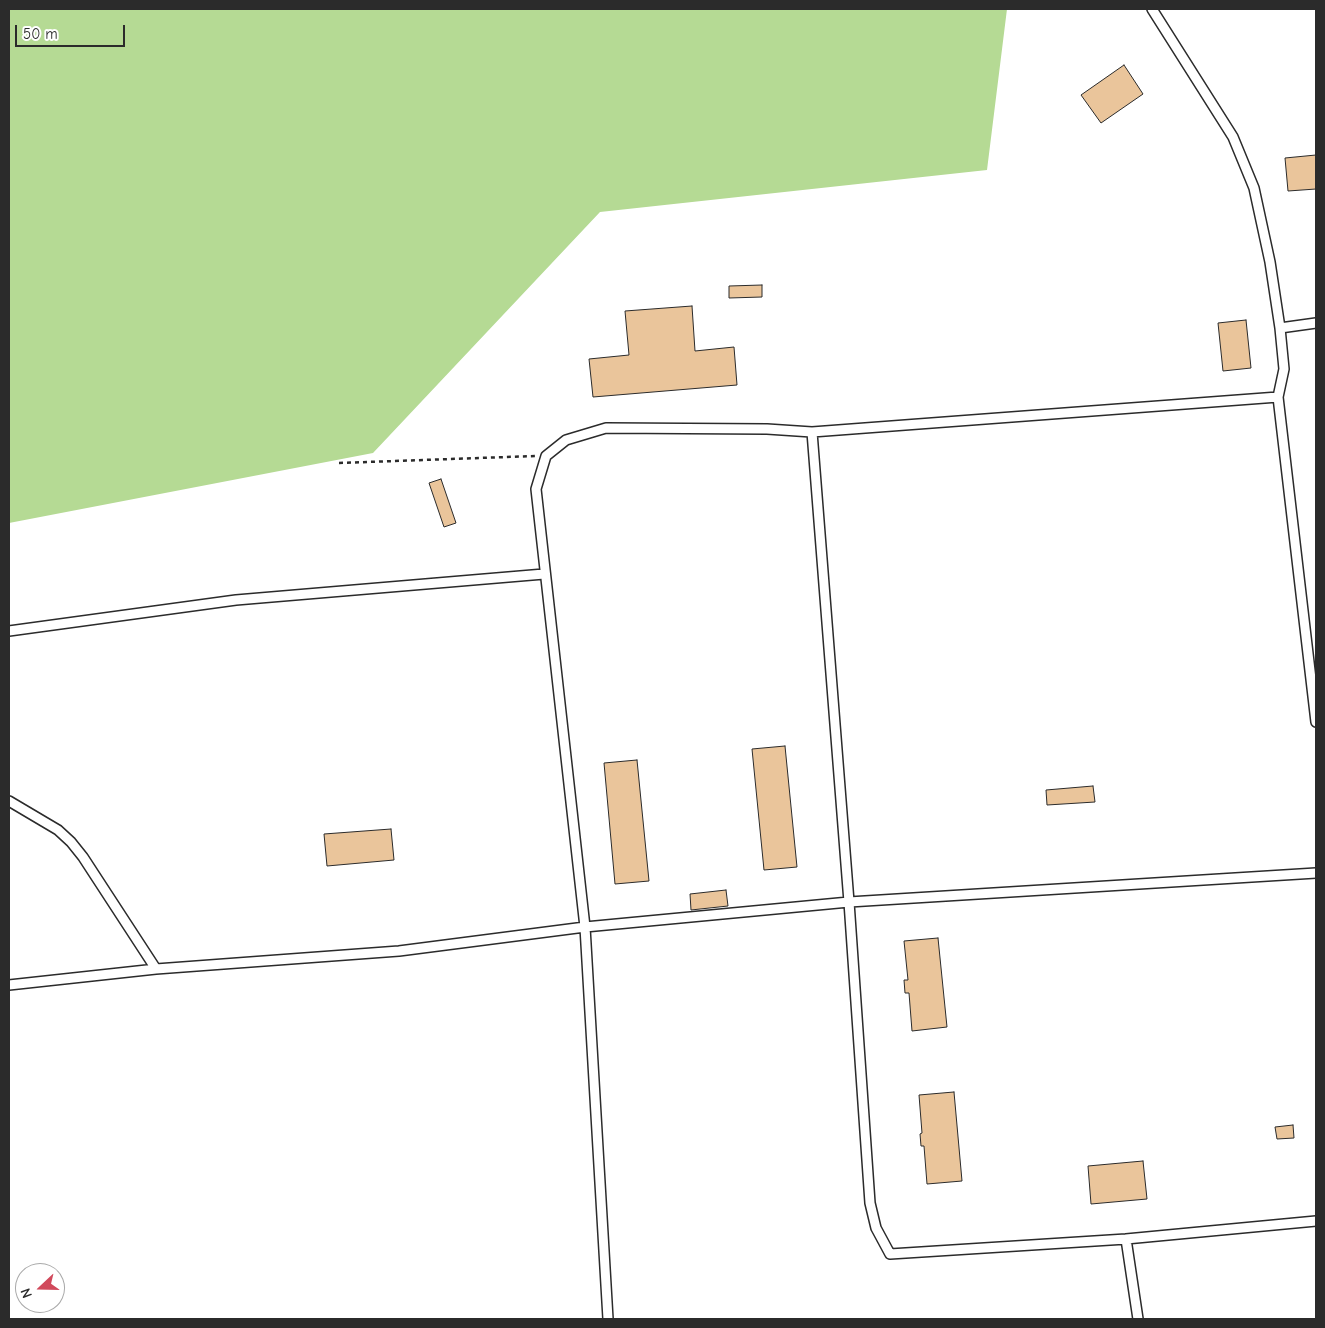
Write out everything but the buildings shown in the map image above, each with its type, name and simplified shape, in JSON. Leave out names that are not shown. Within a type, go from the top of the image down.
[{"type":"lane","points":[[1152,9],[1233,137],[1254,188],[1270,262],[1280,328],[1284,368],[1278,397],[1316,722]]},
{"type":"lane","points":[[1280,328],[1316,323]]},
{"type":"lane","points":[[608,1319],[585,927],[536,489],[546,456],[566,440],[606,428],[766,428],[812,432],[1278,397]]},
{"type":"lane","points":[[812,432],[849,902],[870,1203],[876,1228],[890,1254],[1126,1239],[1316,1221]]},
{"type":"lane","points":[[9,631],[236,600],[544,574]]},
{"type":"lane","points":[[9,801],[58,830],[71,842],[83,856],[156,969]]},
{"type":"lane","points":[[9,985],[156,969],[400,951],[585,927],[849,902],[1316,873]]},
{"type":"lane","points":[[1126,1239],[1138,1319]]},
{"type":"path","points":[[339,463],[546,456]]},
{"type":"green space","points":[[9,9],[1007,9],[987,170],[600,212],[373,453],[9,523]]}]
